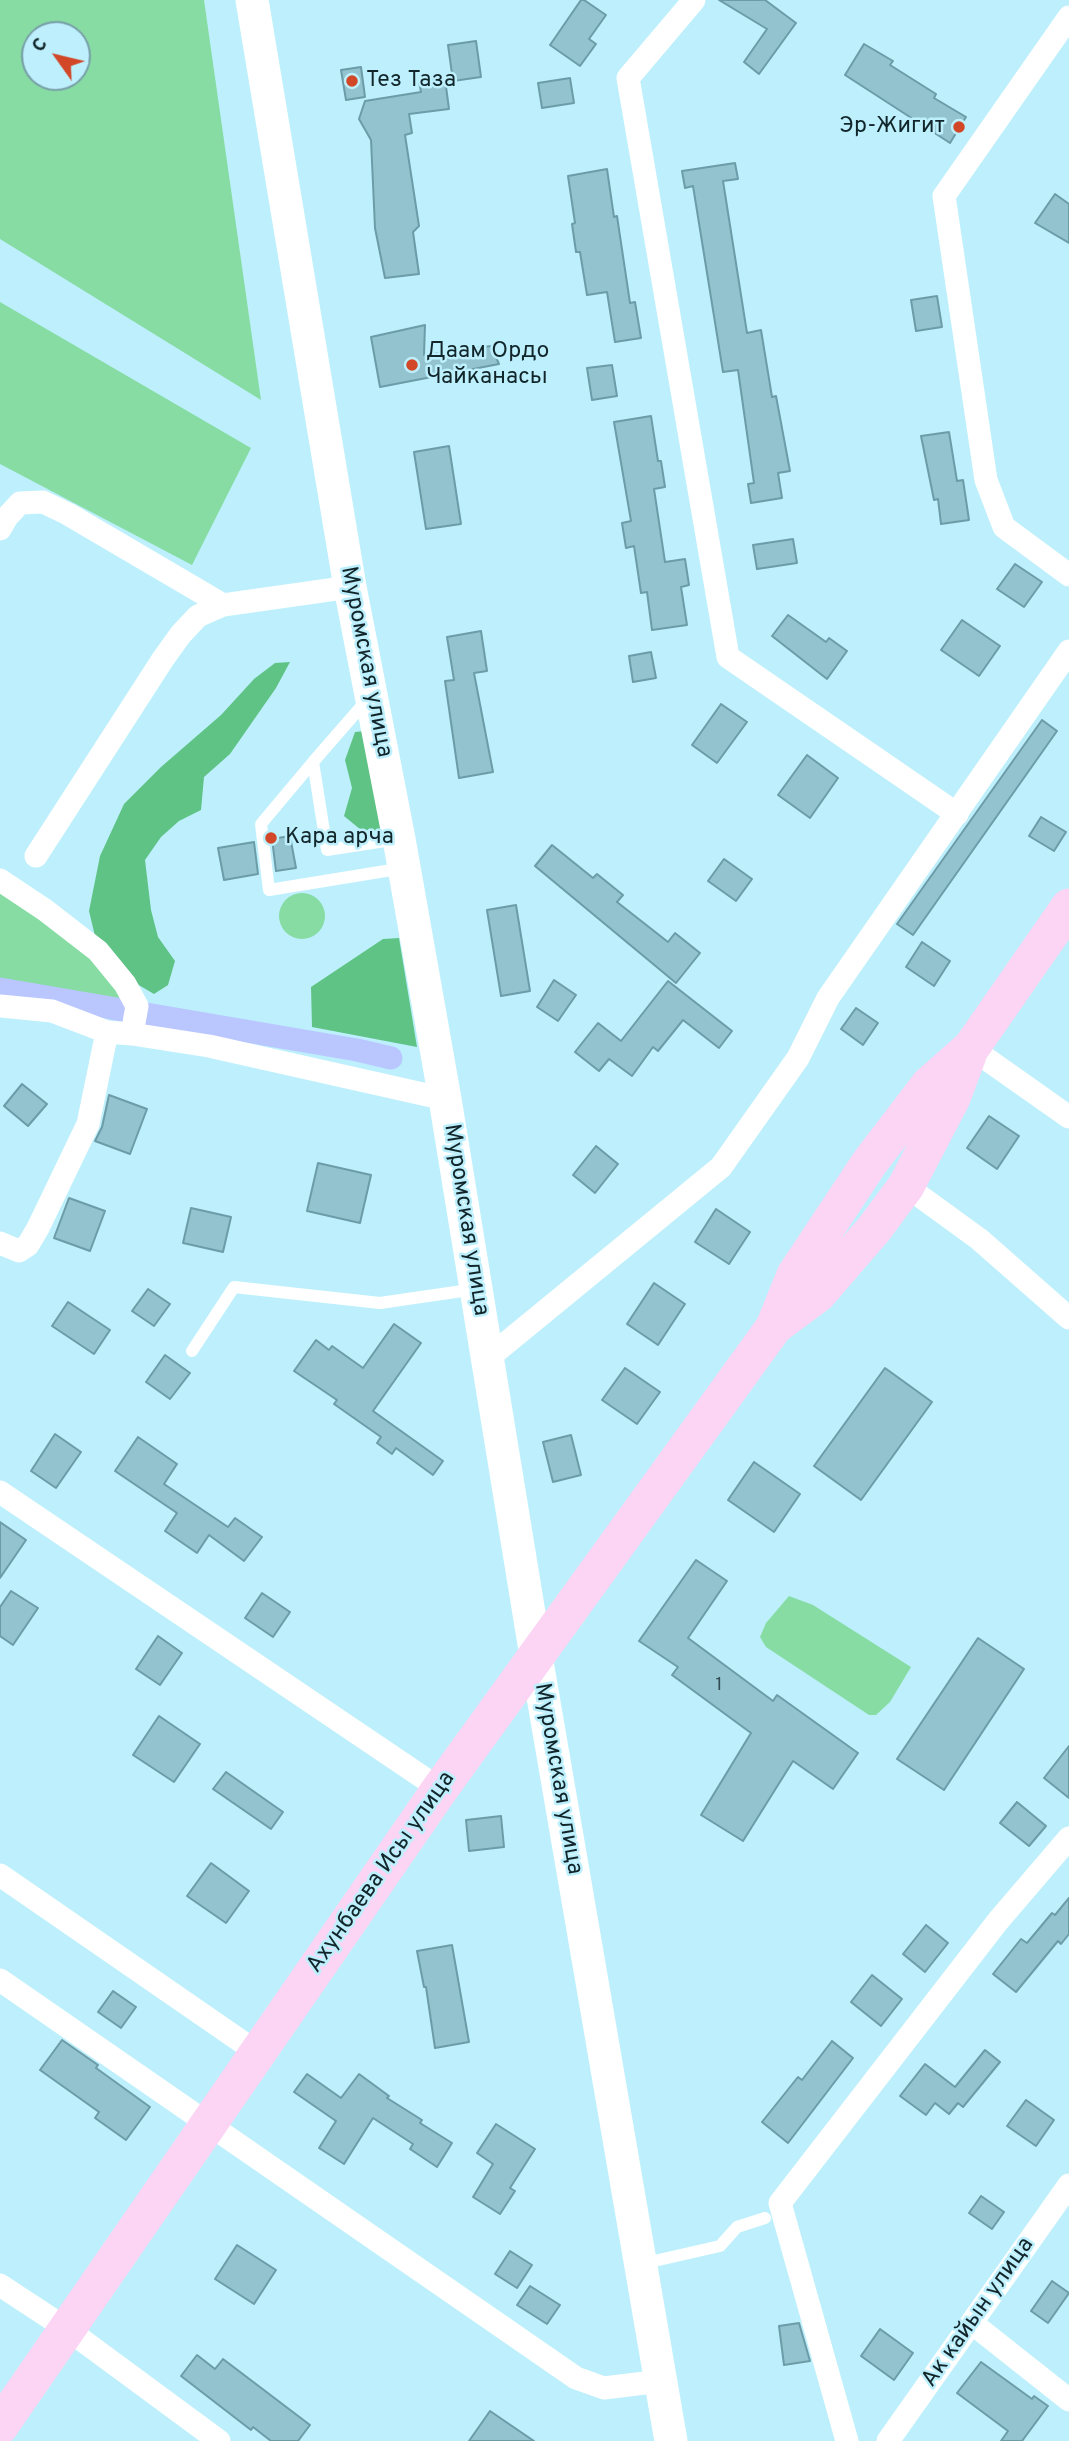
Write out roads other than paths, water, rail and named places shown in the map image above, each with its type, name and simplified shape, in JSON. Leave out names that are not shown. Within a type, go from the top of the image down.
[{"type":"main road","name":"Муромская улица","points":[[252,0],[350,587],[372,694],[445,1099],[536,1656],[671,2441]]},
{"type":"main road","name":"Ахунбаева Исы улица","points":[[0,2426],[440,1789],[774,1327],[795,1275],[870,1162],[929,1085],[971,1048],[1069,907]]},
{"type":"main road","name":"Ахунбаева Исы улица","points":[[774,1327],[818,1294],[874,1229],[906,1186],[952,1098],[971,1048]]},
{"type":"street","points":[[694,0],[628,78],[728,657],[957,814]]},
{"type":"street","points":[[1069,17],[944,196],[986,480],[1004,527],[1069,575]]},
{"type":"street","points":[[0,529],[20,503],[43,502],[223,605]]},
{"type":"street","points":[[36,856],[181,634],[198,616],[223,605],[350,587]]},
{"type":"street","points":[[488,1358],[721,1167],[798,1058],[828,998],[1069,651]]},
{"type":"street","points":[[0,880],[45,910],[98,951],[125,984],[135,1020]]},
{"type":"street","points":[[0,1006],[52,1011],[107,1032],[135,1020],[209,1046],[445,1099]]},
{"type":"street","points":[[0,1243],[19,1251],[28,1245],[38,1228],[88,1124],[107,1032]]},
{"type":"street","points":[[971,1048],[1069,1118]]},
{"type":"street","points":[[906,1186],[979,1240],[1069,1318]]},
{"type":"street","points":[[0,1492],[440,1789]]},
{"type":"street","points":[[847,2441],[777,2215],[998,1921],[1069,1838]]},
{"type":"street","points":[[0,1875],[258,2053]]},
{"type":"street","points":[[0,1980],[576,2378],[604,2388],[661,2381]]},
{"type":"street","name":"Ак кайын улица","points":[[888,2441],[1069,2185]]},
{"type":"street","points":[[0,2285],[67,2329],[219,2441]]},
{"type":"street","points":[[973,2323],[1069,2400]]},
{"type":"lane","points":[[372,694],[261,824],[270,890],[401,853]]},
{"type":"lane","points":[[313,762],[327,850],[401,853]]},
{"type":"lane","points":[[192,1352],[234,1287],[380,1303],[476,1289]]},
{"type":"lane","points":[[640,2264],[720,2246],[737,2227],[777,2215]]},
{"type":"waterway","points":[[0,989],[391,1058]]},
{"type":"place","name":"Тез Таза","points":[[352,81]]},
{"type":"place","name":"Эр-Жигит","points":[[959,127]]},
{"type":"place","name":"Даам Ордо Чайканасы","points":[[412,365]]},
{"type":"place","name":"Кара арча","points":[[271,838]]}]
